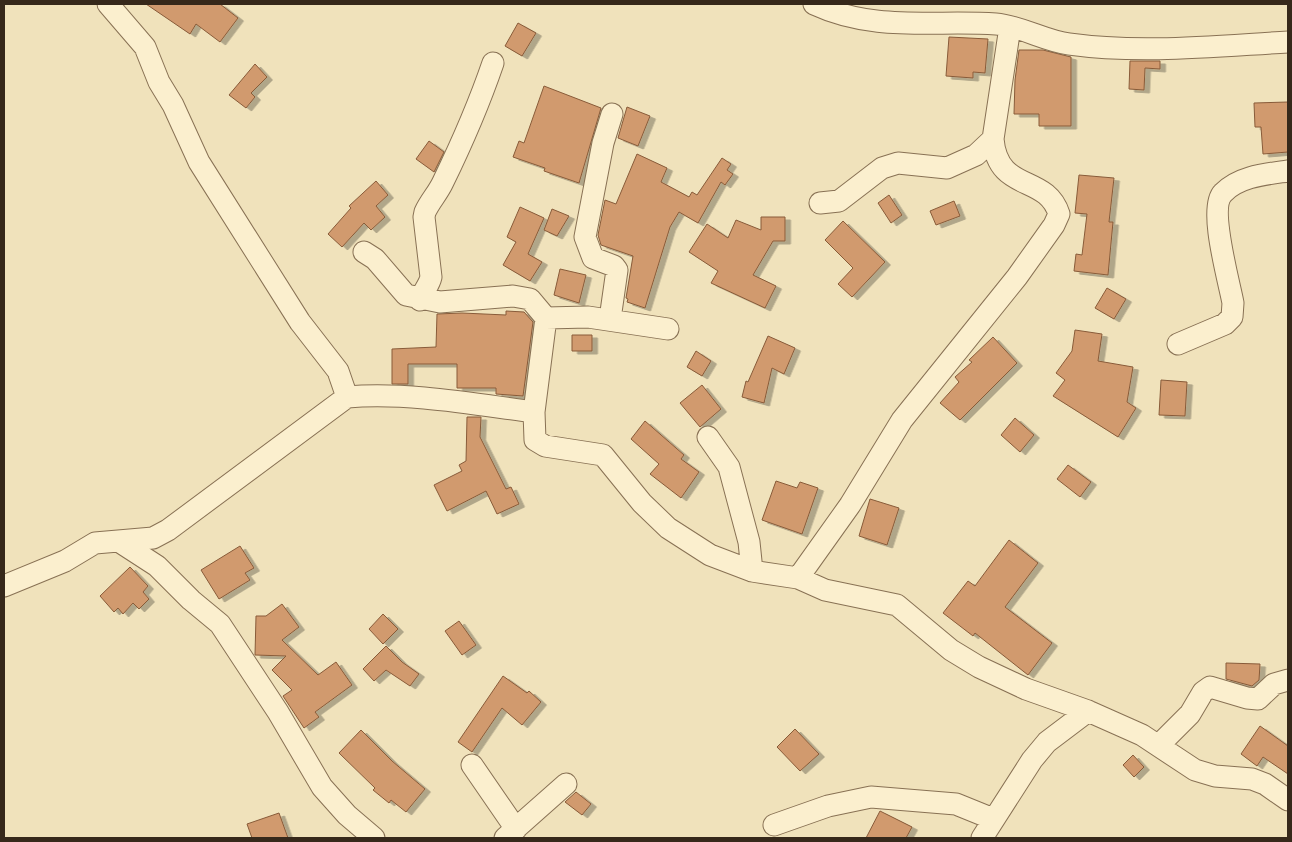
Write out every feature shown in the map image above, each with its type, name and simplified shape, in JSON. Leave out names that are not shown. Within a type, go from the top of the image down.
[{"type":"street","points":[[108,4],[145,47],[158,82],[173,105],[199,162],[300,322],[338,371],[347,397]]},
{"type":"street","points":[[814,4],[852,17],[898,24],[998,24],[1068,44],[1130,48],[1288,42]]},
{"type":"street","points":[[798,578],[850,505],[902,420],[1017,277],[1054,225],[1059,214],[1056,205],[1048,196],[1005,172],[995,156],[993,139],[1010,28]]},
{"type":"street","points":[[420,300],[431,277],[425,212],[442,184],[461,145],[493,62]]},
{"type":"street","points":[[610,319],[618,270],[614,266],[594,258],[585,237],[604,142],[612,114]]},
{"type":"street","points":[[820,203],[839,202],[882,168],[898,163],[947,168],[976,155],[993,139]]},
{"type":"street","points":[[1178,344],[1225,324],[1232,317],[1233,303],[1216,215],[1221,194],[1231,186],[1256,176],[1288,171]]},
{"type":"street","points":[[364,252],[375,260],[406,295],[420,300],[440,302],[513,296],[530,299],[546,318],[534,412],[534,440],[545,446],[603,455],[642,503],[668,528],[710,555],[752,571],[798,578],[825,590],[896,605],[952,650],[979,666],[1026,689],[1088,711],[1160,744],[1195,770],[1216,776],[1252,779],[1265,784],[1288,800]]},
{"type":"street","points":[[546,318],[588,317],[668,329]]},
{"type":"street","points":[[4,586],[65,560],[95,543],[153,538],[168,530],[347,397],[366,396],[456,400],[534,412]]},
{"type":"street","points":[[708,437],[729,467],[749,542],[752,571]]},
{"type":"street","points":[[120,542],[157,566],[190,600],[220,624],[278,712],[322,787],[347,815],[374,838]]},
{"type":"street","points":[[1160,744],[1190,714],[1204,692],[1210,687],[1247,698],[1258,699],[1274,684],[1288,680]]},
{"type":"street","points":[[982,838],[1027,767],[1047,742],[1088,711]]},
{"type":"street","points":[[472,764],[510,833],[566,784]]},
{"type":"street","points":[[774,825],[828,806],[871,797],[956,804],[993,819]]},
{"type":"building","points":[[146,4],[220,4],[238,18],[220,42],[196,24],[190,34]]},
{"type":"building","points":[[518,23],[536,33],[522,56],[505,46]]},
{"type":"building","points":[[949,37],[988,39],[985,73],[973,72],[973,78],[946,76]]},
{"type":"building","points":[[1019,50],[1043,50],[1071,57],[1071,126],[1039,126],[1039,114],[1014,114],[1015,80]]},
{"type":"building","points":[[1130,61],[1160,61],[1160,69],[1145,68],[1144,90],[1129,89]]},
{"type":"building","points":[[255,64],[267,77],[251,93],[255,97],[246,108],[229,95]]},
{"type":"building","points":[[544,86],[601,108],[579,183],[544,171],[545,168],[513,157],[519,141],[524,143]]},
{"type":"building","points":[[1288,102],[1288,152],[1263,154],[1261,127],[1255,127],[1254,103]]},
{"type":"building","points":[[627,107],[650,116],[638,146],[618,138]]},
{"type":"building","points":[[429,141],[444,152],[434,172],[416,159]]},
{"type":"building","points":[[637,154],[667,168],[661,182],[689,197],[692,192],[697,195],[722,158],[731,164],[727,170],[733,174],[725,185],[721,182],[698,223],[679,212],[670,227],[645,308],[627,302],[628,299],[626,298],[633,256],[601,245],[598,235],[605,200],[616,204]]},
{"type":"building","points":[[1079,175],[1114,178],[1109,222],[1113,222],[1108,275],[1074,271],[1076,254],[1082,255],[1087,214],[1075,213]]},
{"type":"building","points":[[376,181],[388,195],[376,206],[385,217],[371,230],[364,223],[342,247],[328,234],[351,208],[349,206]]},
{"type":"building","points":[[889,195],[902,215],[891,223],[878,203]]},
{"type":"building","points":[[954,201],[960,216],[936,225],[930,211]]},
{"type":"building","points":[[520,207],[544,218],[528,254],[542,262],[530,281],[503,265],[516,242],[507,237]]},
{"type":"building","points":[[552,209],[569,216],[557,236],[544,230]]},
{"type":"building","points":[[761,217],[785,217],[785,241],[773,241],[753,275],[776,286],[765,308],[711,283],[718,271],[689,252],[707,224],[728,238],[736,220],[761,230]]},
{"type":"building","points":[[843,221],[885,262],[852,297],[838,284],[853,268],[825,240]]},
{"type":"building","points":[[560,269],[586,275],[579,303],[554,295]]},
{"type":"building","points":[[1107,288],[1126,299],[1114,319],[1095,308]]},
{"type":"building","points":[[506,311],[524,312],[533,322],[523,396],[496,394],[496,388],[457,388],[457,364],[408,364],[408,384],[392,384],[392,349],[436,347],[437,314],[506,315]]},
{"type":"building","points":[[1075,330],[1102,334],[1098,361],[1133,367],[1127,402],[1136,408],[1118,437],[1053,396],[1065,380],[1056,373],[1072,351]]},
{"type":"building","points":[[572,335],[592,335],[592,351],[572,351]]},
{"type":"building","points":[[768,336],[795,348],[784,374],[772,368],[764,403],[742,397],[746,381],[748,382]]},
{"type":"building","points":[[993,337],[1017,363],[960,420],[940,403],[959,382],[955,377],[972,362],[969,360]]},
{"type":"building","points":[[696,351],[711,361],[702,376],[687,367]]},
{"type":"building","points":[[1161,380],[1187,382],[1185,416],[1159,415]]},
{"type":"building","points":[[702,385],[721,409],[700,427],[680,403]]},
{"type":"building","points":[[467,417],[481,417],[480,437],[506,489],[511,487],[519,504],[497,514],[486,491],[447,511],[434,485],[462,471],[459,465],[466,461]]},
{"type":"building","points":[[1015,418],[1034,435],[1020,452],[1001,435]]},
{"type":"building","points":[[645,421],[684,455],[681,459],[699,472],[681,498],[650,474],[659,464],[631,439]]},
{"type":"building","points":[[1068,465],[1091,482],[1080,497],[1057,479]]},
{"type":"building","points":[[776,481],[797,488],[800,482],[818,488],[802,534],[762,520]]},
{"type":"building","points":[[870,499],[899,508],[887,545],[859,536]]},
{"type":"building","points":[[1009,540],[1038,563],[1005,607],[1052,643],[1028,675],[975,633],[973,636],[943,613],[968,581],[975,586]]},
{"type":"building","points":[[240,546],[254,568],[245,573],[250,580],[219,599],[201,570]]},
{"type":"building","points":[[130,567],[148,586],[143,592],[149,599],[139,609],[133,603],[123,614],[118,608],[114,612],[100,596]]},
{"type":"building","points":[[282,604],[299,627],[282,640],[318,675],[336,662],[352,685],[315,712],[319,717],[304,728],[283,696],[292,690],[272,670],[286,656],[255,655],[256,616],[266,616]]},
{"type":"building","points":[[383,614],[398,629],[383,644],[369,629]]},
{"type":"building","points":[[459,621],[476,645],[462,655],[445,631]]},
{"type":"building","points":[[386,646],[402,662],[419,674],[410,686],[386,670],[374,681],[363,669]]},
{"type":"building","points":[[1226,663],[1260,664],[1259,680],[1252,686],[1226,679]]},
{"type":"building","points":[[503,676],[527,693],[529,691],[541,702],[522,725],[502,708],[472,752],[458,742]]},
{"type":"building","points":[[1260,726],[1288,746],[1288,774],[1263,757],[1257,766],[1241,754]]},
{"type":"building","points":[[795,729],[819,754],[800,771],[777,747]]},
{"type":"building","points":[[361,730],[392,761],[425,789],[406,812],[391,800],[389,803],[373,790],[375,788],[339,753]]},
{"type":"building","points":[[1133,755],[1144,767],[1134,777],[1123,765]]},
{"type":"building","points":[[576,792],[591,804],[582,815],[565,802]]},
{"type":"building","points":[[880,811],[912,827],[906,838],[866,838]]},
{"type":"building","points":[[279,813],[288,838],[252,838],[247,824]]}]
